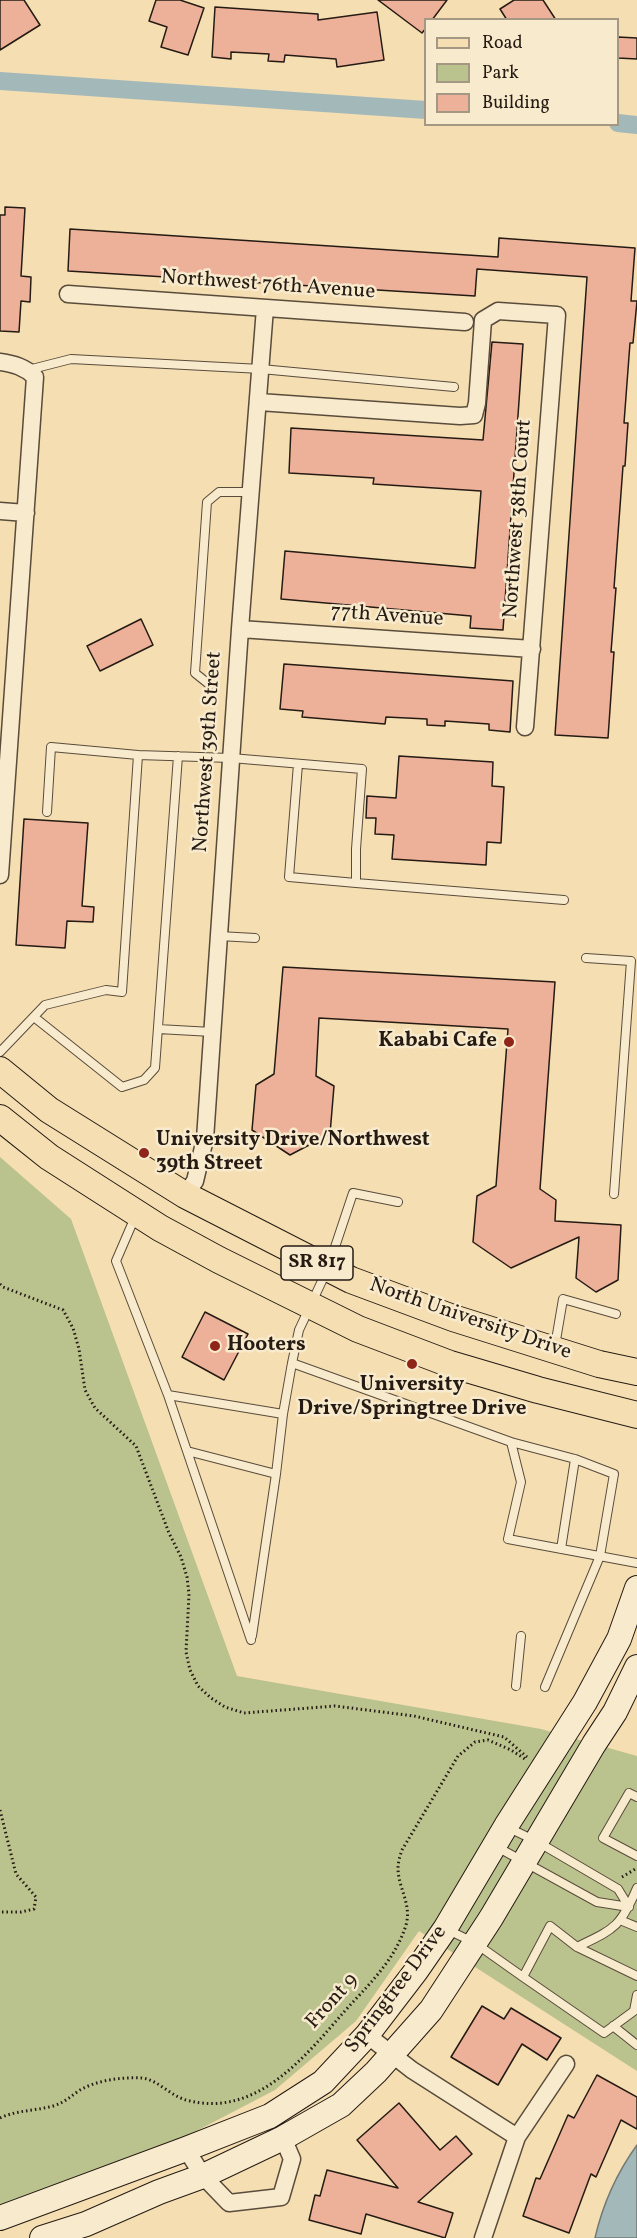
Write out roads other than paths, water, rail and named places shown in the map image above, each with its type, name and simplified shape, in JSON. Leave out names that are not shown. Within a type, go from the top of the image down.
[{"type":"main road","name":"North University Drive","points":[[0,1070],[49,1110],[185,1195],[351,1280],[453,1318],[599,1364],[637,1372]]},
{"type":"main road","name":"North University Drive","points":[[0,1118],[49,1157],[136,1214],[219,1260],[358,1329],[450,1364],[538,1390],[637,1415]]},
{"type":"street","name":"Northwest 76th Avenue","points":[[68,294],[465,322]]},
{"type":"street","name":"Northwest 39th Street","points":[[185,1195],[195,1181],[205,1139],[240,629],[265,308]]},
{"type":"street","name":"Northwest 38th Court","points":[[259,402],[459,416],[474,415],[477,403],[483,320],[498,311],[557,315],[525,727]]},
{"type":"street","points":[[0,362],[28,370],[35,377],[0,875]]},
{"type":"street","points":[[0,511],[26,513]]},
{"type":"street","name":"77th Avenue","points":[[240,629],[532,649]]},
{"type":"street","name":"Springtree Drive","points":[[0,2218],[270,2116],[323,2082],[367,2035],[417,1971],[445,1929],[500,1836],[585,1702],[619,1640],[637,1588]]},
{"type":"street","name":"Springtree Drive","points":[[42,2238],[86,2224],[159,2192],[203,2176],[283,2138],[341,2105],[376,2072],[431,2010],[475,1943],[615,1712],[637,1667]]},
{"type":"street","points":[[367,2035],[412,2070],[517,2137]]},
{"type":"street","points":[[483,2238],[517,2137],[566,2064]]},
{"type":"street","points":[[186,2149],[203,2176],[229,2203],[281,2197],[291,2159],[283,2138]]},
{"type":"lane","points":[[28,370],[71,359],[261,369],[454,387]]},
{"type":"lane","points":[[210,685],[195,673],[207,502],[219,492],[251,492]]},
{"type":"lane","points":[[47,812],[51,747],[138,755],[231,758],[362,769],[356,883]]},
{"type":"lane","points":[[0,1052],[45,1005],[106,990],[122,992],[138,755]]},
{"type":"lane","points":[[34,1017],[122,1086],[144,1080],[155,1068],[178,756]]},
{"type":"lane","points":[[298,764],[289,877],[564,900]]},
{"type":"lane","points":[[219,936],[255,938]]},
{"type":"lane","points":[[586,958],[631,962],[615,1194]]},
{"type":"lane","points":[[158,1029],[212,1032]]},
{"type":"lane","points":[[136,1214],[116,1261],[168,1395],[251,1640],[283,1414],[299,1330],[328,1268],[353,1193],[398,1202]]},
{"type":"lane","points":[[554,1350],[563,1299],[616,1314]]},
{"type":"lane","points":[[292,1363],[511,1442],[575,1459],[614,1474],[600,1556],[544,1688]]},
{"type":"lane","points":[[168,1395],[283,1414]]},
{"type":"lane","points":[[511,1442],[521,1482],[508,1539],[637,1563]]},
{"type":"lane","points":[[187,1451],[276,1474]]},
{"type":"lane","points":[[561,1549],[575,1459]]},
{"type":"lane","points":[[516,1686],[521,1636]]},
{"type":"lane","points":[[637,1797],[629,1793],[603,1838],[637,1856]]},
{"type":"lane","points":[[500,1836],[618,1889],[629,1907]]},
{"type":"lane","points":[[500,1836],[530,1851],[597,1902],[629,1907]]},
{"type":"lane","points":[[577,1947],[614,1929],[635,1898],[637,1888]]},
{"type":"lane","points":[[620,1920],[637,1927]]},
{"type":"lane","points":[[523,1977],[550,1926],[577,1947],[637,1976]]},
{"type":"lane","points":[[445,1929],[475,1943],[604,2033],[634,2011],[637,1995]]},
{"type":"lane","points":[[613,2026],[637,2044]]},
{"type":"waterway","points":[[0,81],[424,110]]},
{"type":"waterway","points":[[619,123],[637,125]]},
{"type":"place","name":"Kababi Cafe","points":[[509,1042]]},
{"type":"place","name":"University Drive/Northwest 39th Street","points":[[144,1153]]},
{"type":"place","name":"Hooters","points":[[215,1346]]},
{"type":"place","name":"University Drive/Springtree Drive","points":[[412,1364]]}]
